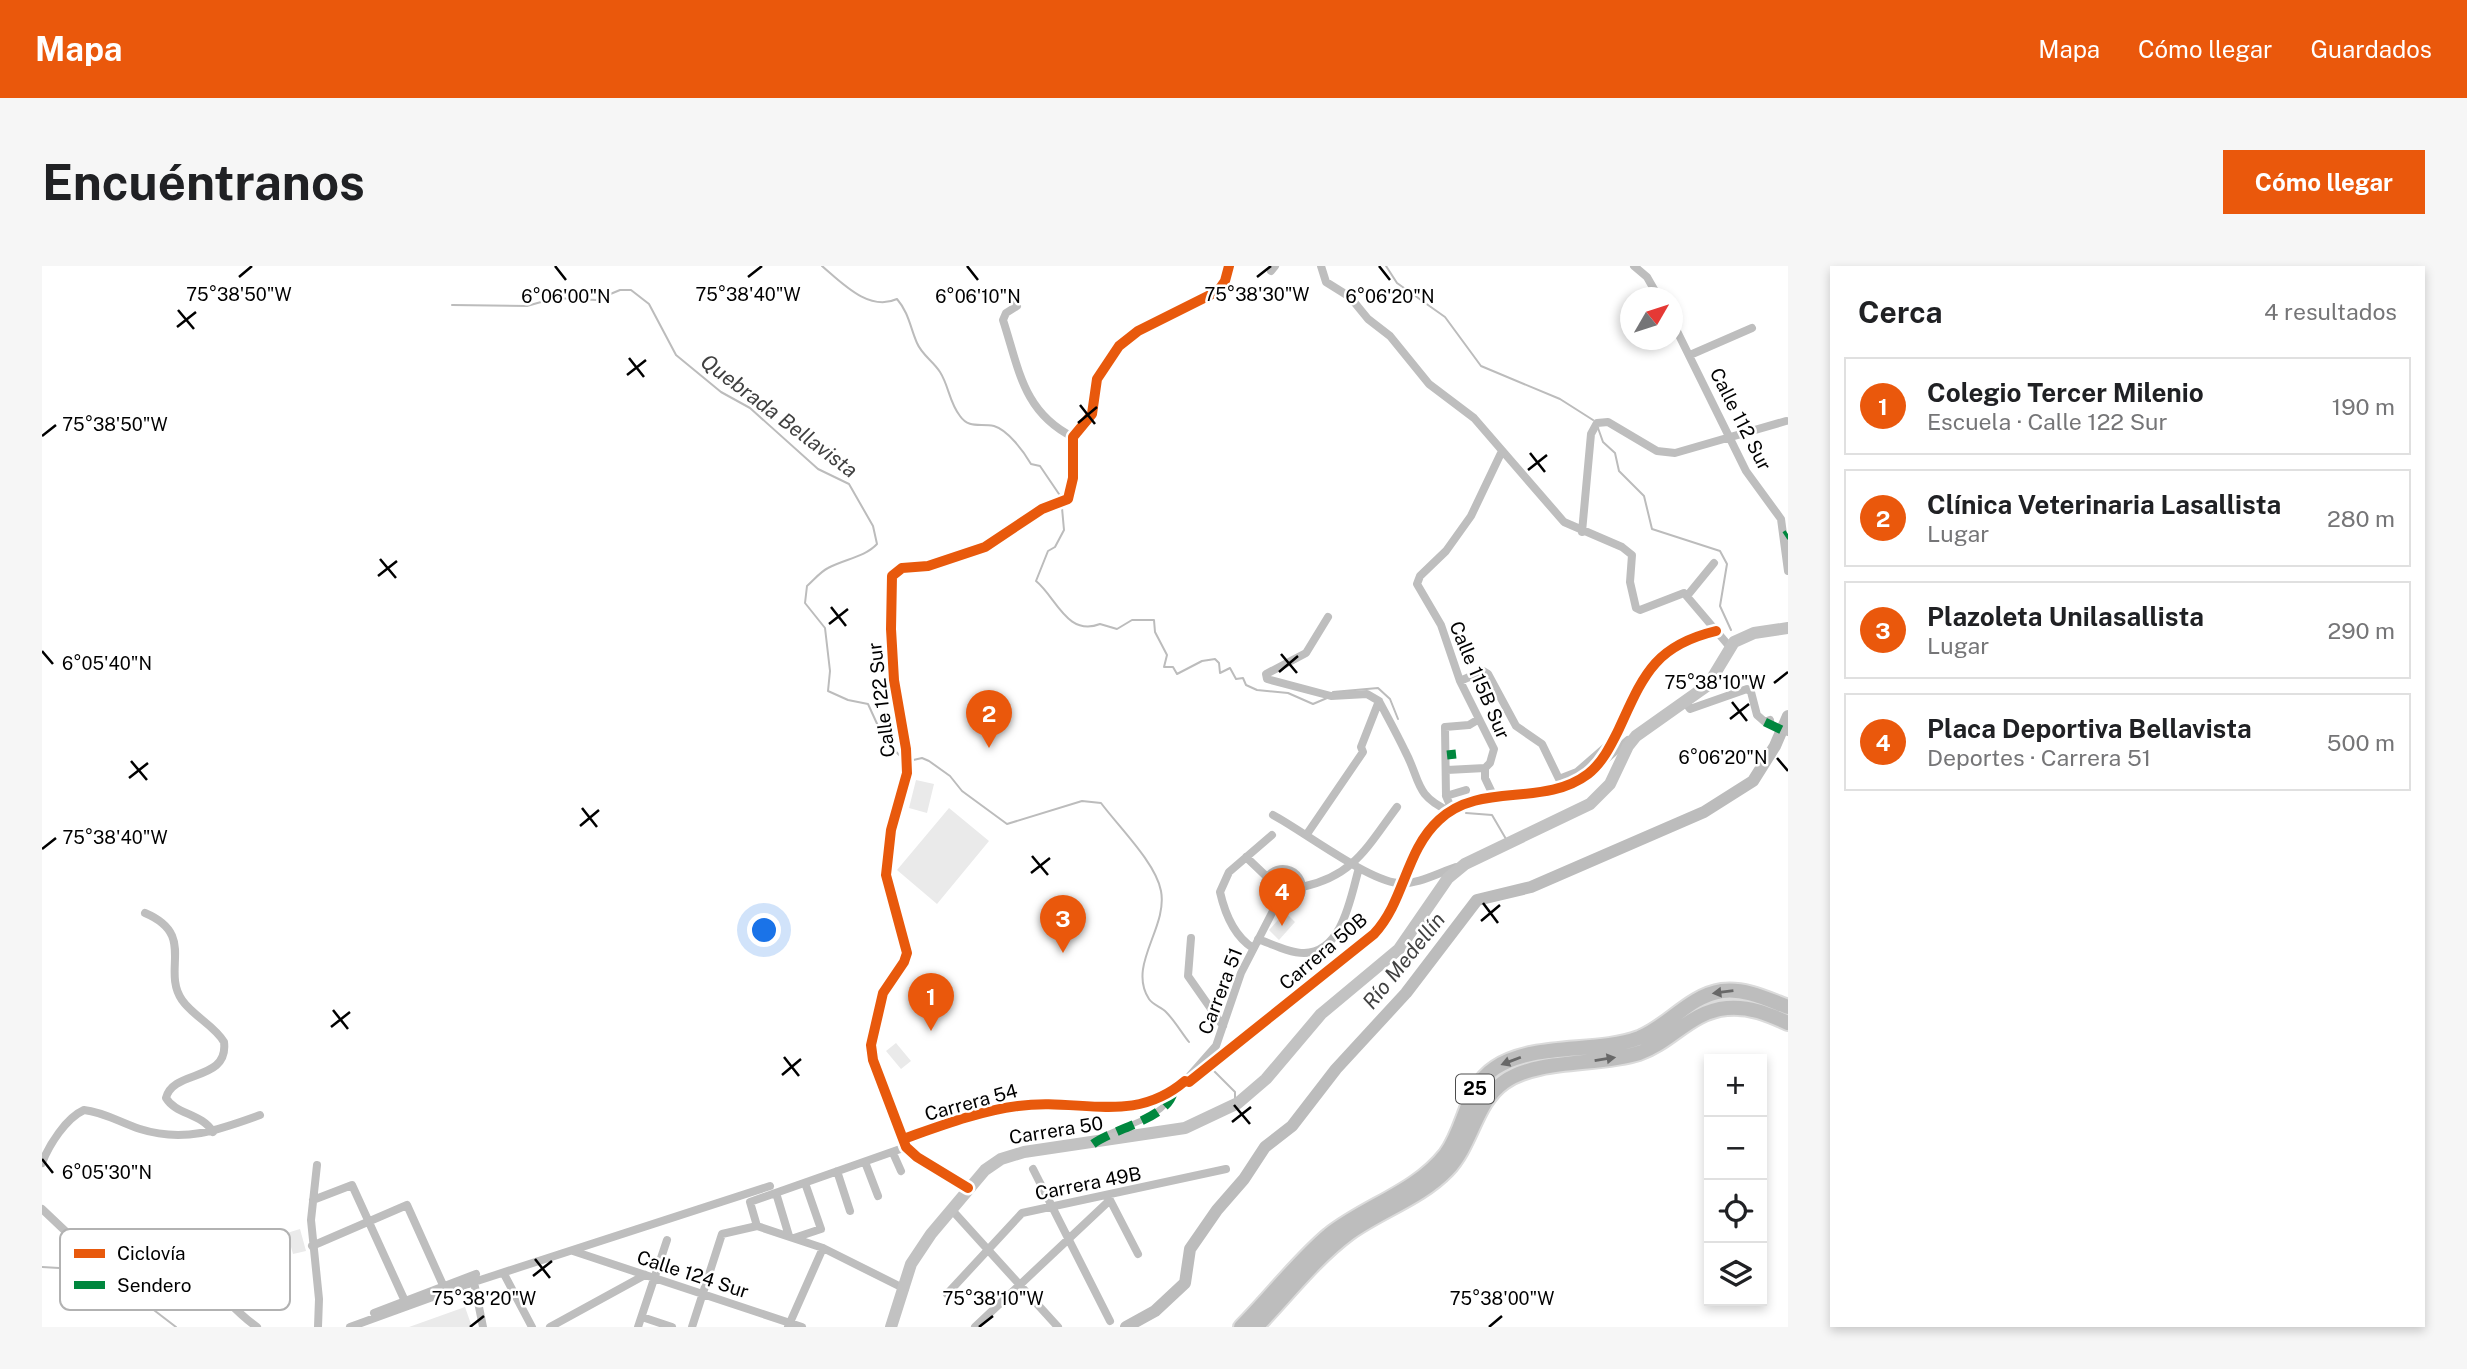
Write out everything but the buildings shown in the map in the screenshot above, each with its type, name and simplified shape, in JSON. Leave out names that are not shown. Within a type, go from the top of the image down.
[{"type":"highway","name":"25","points":[[1241,1327],[1328,1236],[1399,1194],[1438,1162],[1460,1130],[1475,1088],[1495,1068],[1520,1057],[1641,1037],[1697,1000],[1720,991],[1745,992],[1788,1007]]},
{"type":"highway","name":"25","points":[[1256,1327],[1319,1260],[1350,1232],[1422,1191],[1447,1170],[1464,1149],[1489,1096],[1505,1082],[1525,1072],[1641,1052],[1712,1010],[1748,1008],[1788,1023]]},
{"type":"main road","points":[[1729,646],[1754,633],[1788,628]]},
{"type":"main road","name":"Carrera 50","points":[[891,1327],[914,1258],[985,1170],[1010,1156],[1193,1125],[1216,1115],[1252,1092],[1321,1014],[1399,949],[1443,884],[1465,864],[1590,804],[1610,785],[1628,746],[1640,734],[1708,685],[1729,646]]},
{"type":"street","points":[[1011,295],[1017,305],[1006,313],[1003,320],[1031,403],[1058,429],[1073,437],[1092,414],[1097,379],[1119,346],[1138,331],[1218,291],[1225,281],[1229,266]]},
{"type":"street","points":[[1321,266],[1326,282],[1350,297],[1368,319],[1390,336],[1425,380],[1474,418],[1544,503],[1564,522],[1622,547],[1632,555],[1630,582],[1636,608],[1640,610],[1679,593],[1687,596],[1729,646]]},
{"type":"street","points":[[1634,266],[1647,277],[1653,287]]},
{"type":"street","points":[[1690,355],[1752,327]]},
{"type":"street","name":"Calle 112 Sur","points":[[1683,342],[1746,471],[1781,519],[1788,571]]},
{"type":"street","points":[[1582,532],[1591,434],[1596,424],[1608,422],[1657,451],[1675,453],[1700,443],[1731,438],[1786,421]]},
{"type":"street","name":"Calle 122 Sur","points":[[905,1143],[873,1060],[871,1045],[883,993],[907,953],[886,875],[891,830],[907,773],[906,749],[894,680],[890,582],[892,576],[902,568],[928,566],[985,547],[1042,509],[1068,499],[1073,478],[1073,437]]},
{"type":"street","name":"Calle 115B Sur","points":[[1494,797],[1485,778],[1485,768],[1490,762],[1493,749],[1460,681],[1441,625],[1418,584],[1420,576],[1446,551],[1471,516],[1502,452]]},
{"type":"street","points":[[1687,596],[1714,563]]},
{"type":"street","points":[[1328,617],[1306,653],[1272,668],[1266,674],[1267,679],[1331,696],[1367,694],[1379,701],[1407,754],[1419,788],[1434,804],[1451,810]]},
{"type":"street","name":"Carrera 50B","points":[[1133,1106],[1149,1103],[1185,1081],[1189,1082],[1361,946],[1388,917],[1425,834],[1451,810],[1475,800],[1533,794],[1570,786],[1599,765],[1638,685],[1652,665],[1684,641],[1716,631]]},
{"type":"street","points":[[1460,681],[1483,671],[1488,674],[1516,726],[1542,744],[1560,779],[1577,772],[1611,745]]},
{"type":"street","points":[[1685,702],[1690,709],[1747,689],[1751,692],[1757,715],[1788,733]]},
{"type":"street","points":[[1307,834],[1363,752],[1361,747],[1379,701]]},
{"type":"street","points":[[1451,810],[1446,796],[1445,727],[1469,725],[1479,719]]},
{"type":"street","points":[[1599,765],[1640,734]]},
{"type":"street","points":[[1447,770],[1485,768]]},
{"type":"street","points":[[1446,796],[1465,790]]},
{"type":"street","points":[[1272,835],[1229,872],[1220,892],[1231,922],[1243,942],[1304,953],[1314,952],[1335,935],[1347,912],[1357,866],[1396,807]]},
{"type":"street","points":[[1273,814],[1357,866],[1395,883],[1465,864]]},
{"type":"street","points":[[1246,857],[1267,877]]},
{"type":"street","points":[[1302,887],[1334,878],[1357,866]]},
{"type":"street","points":[[1280,869],[1295,874],[1302,887],[1300,897],[1294,905],[1285,908],[1275,906],[1267,897],[1265,886],[1267,877],[1280,869]]},
{"type":"street","name":"Carrera 51","points":[[1185,1081],[1216,1046],[1255,943],[1275,906]]},
{"type":"street","points":[[145,913],[162,922],[174,943],[177,951],[176,985],[182,999],[223,1042],[222,1057],[209,1072],[179,1082],[169,1089],[166,1098],[172,1105],[200,1117],[213,1132]]},
{"type":"street","points":[[1191,938],[1188,976],[1223,1026]]},
{"type":"street","points":[[1093,1144],[1163,1109],[1174,1090]]},
{"type":"street","name":"Carrera 54","points":[[344,1327],[443,1285],[504,1274],[773,1190],[805,1184],[893,1153],[905,1143],[983,1113],[1019,1105],[1133,1106]]},
{"type":"street","points":[[42,1163],[62,1130],[84,1110],[166,1137],[213,1132],[260,1115]]},
{"type":"street","points":[[905,1143],[917,1157],[968,1188]]},
{"type":"street","points":[[893,1153],[901,1171]]},
{"type":"street","points":[[865,1162],[878,1196]]},
{"type":"street","points":[[317,1165],[312,1246],[319,1299],[318,1327]]},
{"type":"street","points":[[1033,1169],[1110,1321]]},
{"type":"street","name":"Carrera 49B","points":[[947,1294],[1022,1213],[1050,1206],[1109,1198],[1226,1169]]},
{"type":"street","points":[[837,1171],[850,1210]]},
{"type":"street","points":[[792,1237],[821,1229],[805,1184]]},
{"type":"street","points":[[313,1200],[352,1185],[404,1300]]},
{"type":"street","points":[[773,1190],[792,1237]]},
{"type":"street","name":"Carrera 54","points":[[757,1226],[750,1202],[764,1198],[773,1190]]},
{"type":"street","points":[[975,1327],[1109,1198],[1138,1254]]},
{"type":"street","points":[[312,1246],[407,1205],[443,1285]]},
{"type":"street","points":[[42,1209],[63,1229]]},
{"type":"street","points":[[951,1209],[1021,1283],[1058,1327]]},
{"type":"street","points":[[692,1327],[722,1234],[757,1226],[823,1248],[905,1289]]},
{"type":"street","points":[[638,1327],[667,1240]]},
{"type":"street","points":[[789,1325],[823,1248]]},
{"type":"street","name":"Calle 124 Sur","points":[[573,1251],[789,1325],[802,1327]]},
{"type":"street","points":[[504,1274],[533,1327]]},
{"type":"street","points":[[550,1327],[645,1275]]},
{"type":"street","points":[[475,1278],[483,1327]]},
{"type":"street","name":"Carrera 54","points":[[350,1327],[475,1278]]},
{"type":"street","points":[[239,1310],[257,1327]]},
{"type":"street","points":[[642,1317],[672,1327]]},
{"type":"shaded area","points":[[916,780],[934,784],[927,813],[909,808]]},
{"type":"shaded area","points":[[949,808],[989,841],[937,904],[897,870]]},
{"type":"shaded area","points":[[1277,875],[1294,878],[1297,888],[1292,898],[1280,905],[1272,896],[1269,886],[1270,878]]},
{"type":"shaded area","points":[[1285,912],[1295,922],[1279,940],[1269,930]]},
{"type":"shaded area","points":[[896,1043],[911,1061],[901,1069],[886,1051]]},
{"type":"shaded area","points":[[300,1229],[306,1251],[293,1254],[290,1232]]},
{"type":"shaded area","points":[[465,1307],[472,1327],[409,1327]]},
{"type":"waterway","points":[[822,266],[866,299],[876,302],[897,299],[907,315],[919,347],[940,372],[963,420],[971,424],[994,426],[1005,432],[1031,464],[1040,466],[1061,497]]},
{"type":"waterway","points":[[1386,266],[1397,283],[1445,317],[1481,366],[1560,399],[1593,420]]},
{"type":"waterway","name":"Quebrada Bellavista","points":[[452,305],[527,306],[555,298],[596,300],[620,290],[631,290],[649,304],[676,355],[721,392],[750,408],[818,469],[849,484],[873,526],[877,544],[867,552],[822,572],[807,586],[805,603],[825,628],[830,671],[828,691],[848,700],[868,704],[884,739],[903,759]]},
{"type":"waterway","points":[[1598,428],[1603,442],[1615,453],[1619,471],[1644,496],[1652,529],[1720,551],[1727,564],[1720,606],[1731,630]]},
{"type":"waterway","points":[[1062,508],[1064,530],[1055,547],[1048,551],[1036,581],[1071,620],[1089,627],[1100,624],[1117,629],[1132,620],[1154,620],[1155,632],[1167,655],[1164,667],[1173,667],[1177,674],[1202,661],[1215,659],[1219,663],[1220,673],[1230,668],[1236,679],[1243,678],[1246,685],[1257,690],[1288,693],[1313,704],[1327,698]]},
{"type":"waterway","points":[[1333,692],[1378,688],[1390,699],[1398,719]]},
{"type":"waterway","name":"Río Medellín","points":[[1126,1327],[1155,1311],[1185,1283],[1190,1249],[1265,1147],[1292,1126],[1336,1069],[1406,993],[1477,900],[1531,887],[1704,812],[1753,781],[1775,746],[1788,716]]},
{"type":"waterway","name":"Quebrada Bellavista","points":[[909,761],[922,758],[929,761],[950,776],[962,791],[1007,824],[1082,801],[1101,803],[1144,857],[1158,880],[1162,905],[1145,960],[1143,986],[1149,999],[1169,1015],[1189,1042]]},
{"type":"waterway","points":[[1466,813],[1492,815],[1506,839]]},
{"type":"waterway","name":"Quebrada Bellavista","points":[[1213,1070],[1235,1092],[1235,1099]]},
{"type":"waterway","points":[[42,1267],[60,1269]]},
{"type":"waterway","points":[[154,1310],[176,1327]]},
{"type":"marked path","points":[[1765,722],[1788,733]]},
{"type":"marked path","points":[[1447,755],[1456,754]]},
{"type":"marked path","points":[[1093,1144],[1161,1110],[1173,1093]]},
{"type":"cycle path","points":[[968,1188],[917,1157],[906,1147],[873,1060],[871,1045],[883,993],[907,953],[886,875],[891,830],[907,773],[906,749],[894,680],[892,576],[902,568],[928,566],[985,547],[1042,509],[1068,499],[1073,478],[1073,437],[1092,414],[1097,379],[1119,346],[1138,331],[1218,291],[1225,281],[1229,266]]},
{"type":"cycle path","points":[[903,1139],[1003,1108],[1041,1104],[1104,1107],[1145,1103],[1165,1095],[1185,1081],[1189,1082],[1374,934],[1392,907],[1419,846],[1439,820],[1455,808],[1473,801],[1552,790],[1588,774],[1609,749],[1635,695],[1653,666],[1678,645],[1716,631]]},
{"type":"place","name":"Clínica Veterinaria Lasallista","points":[[989,748]]},
{"type":"place","name":"Placa Deportiva Bellavista","points":[[1282,926]]},
{"type":"place","name":"Plazoleta Unilasallista","points":[[1063,953]]},
{"type":"place","name":"Colegio Tercer Milenio","points":[[931,1031]]}]
